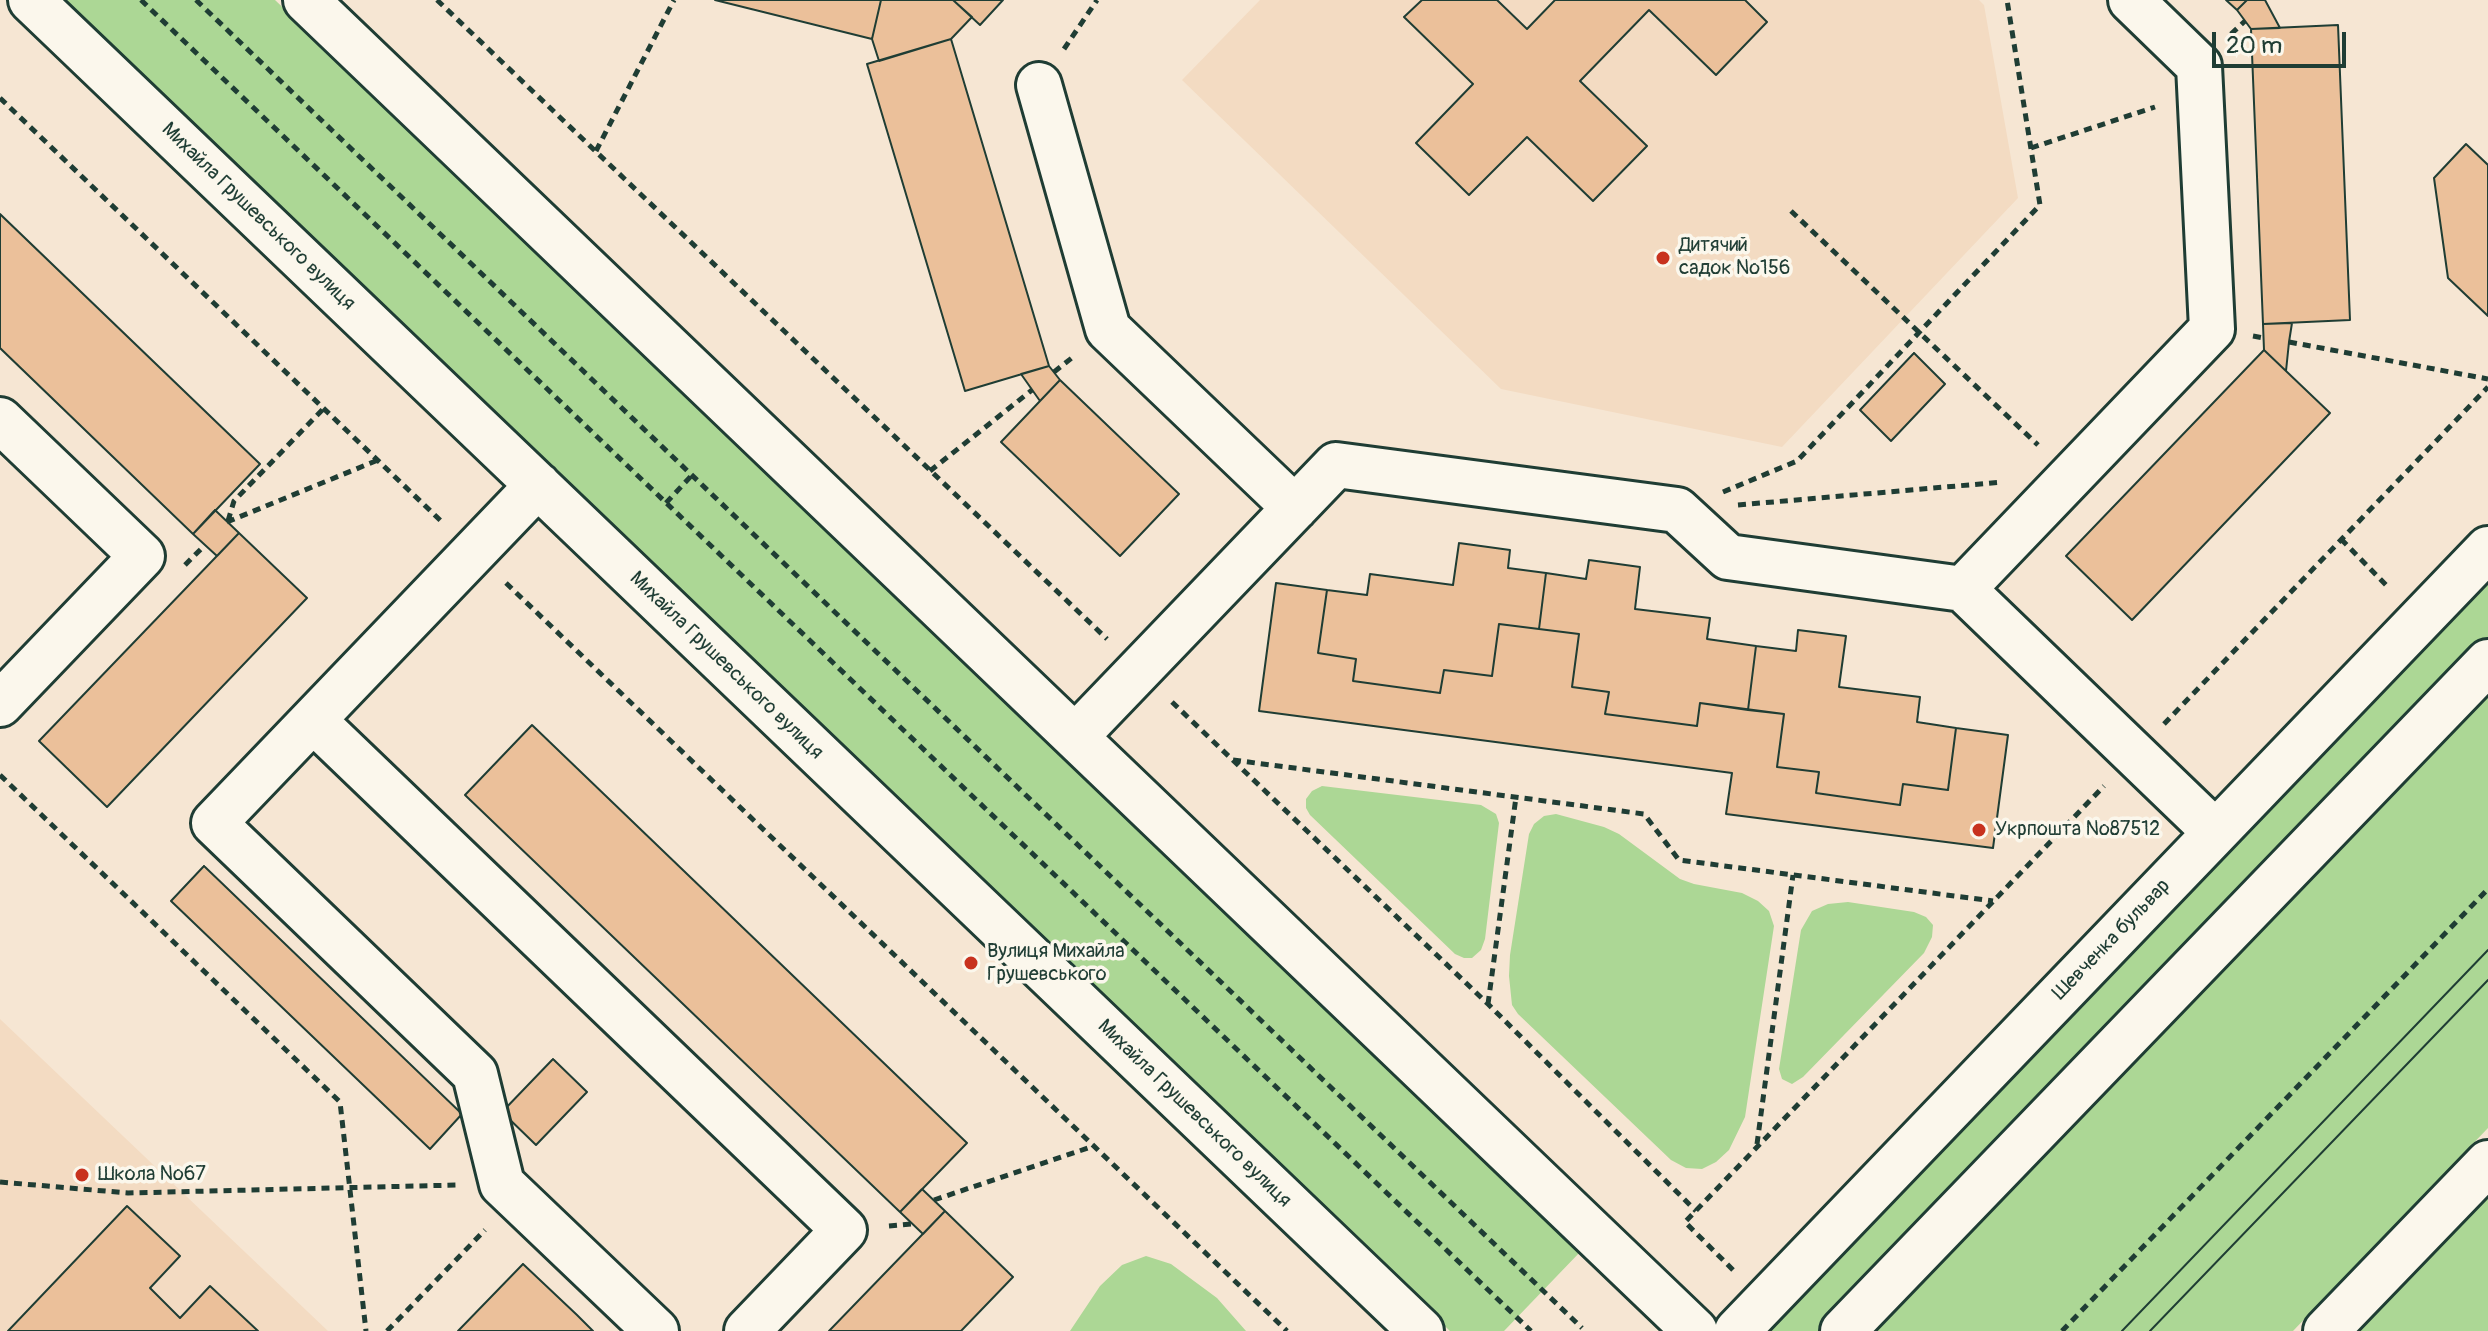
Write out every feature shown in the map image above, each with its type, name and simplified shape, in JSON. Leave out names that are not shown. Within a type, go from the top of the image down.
[{"type":"street","name":"Михайла Грушевського вулиця","points":[[31,0],[1421,1331]]},
{"type":"street","points":[[306,0],[1695,1331]]},
{"type":"street","points":[[1963,589],[2212,329],[2199,66],[2131,0]]},
{"type":"street","points":[[1039,85],[1108,329],[1295,508]]},
{"type":"street","points":[[0,420],[142,556],[0,704]]},
{"type":"street","points":[[1075,737],[1336,465],[1677,510],[1728,557],[1963,589],[2215,832]]},
{"type":"street","points":[[538,485],[214,823],[475,1074],[509,1191],[656,1331]]},
{"type":"street","name":"Шевченка бульвар","points":[[1737,1331],[2488,549]]},
{"type":"street","points":[[1843,1331],[2488,662]]},
{"type":"street","points":[[313,720],[844,1230],[747,1331]]},
{"type":"street","points":[[2326,1331],[2488,1163]]},
{"type":"path","points":[[141,0],[1531,1331]]},
{"type":"path","points":[[196,0],[1582,1328]]},
{"type":"path","points":[[437,0],[1488,1004],[1696,1211]]},
{"type":"path","points":[[596,151],[674,0]]},
{"type":"path","points":[[1039,85],[1097,0]]},
{"type":"path","points":[[1677,510],[1797,461],[2040,205],[2007,0]]},
{"type":"path","points":[[2031,148],[2201,91]]},
{"type":"path","points":[[0,98],[1287,1331]]},
{"type":"path","points":[[1791,211],[2071,476]]},
{"type":"path","points":[[2289,342],[2488,379]]},
{"type":"path","points":[[1738,1275],[1685,1222],[2488,387]]},
{"type":"path","points":[[930,471],[1032,390]]},
{"type":"path","points":[[324,408],[234,501],[227,522],[378,460]]},
{"type":"path","points":[[666,503],[692,475]]},
{"type":"path","points":[[1677,510],[2071,476]]},
{"type":"path","points":[[2341,539],[2395,595]]},
{"type":"path","points":[[185,566],[205,545]]},
{"type":"path","points":[[1232,759],[1644,814],[1679,860],[1993,901]]},
{"type":"path","points":[[0,775],[340,1102],[366,1331]]},
{"type":"path","points":[[1488,1004],[1516,797]]},
{"type":"path","points":[[1757,1146],[1793,875]]},
{"type":"path","points":[[2062,1331],[2488,889]]},
{"type":"path","points":[[934,1200],[1094,1146]]},
{"type":"path","points":[[0,1182],[128,1193],[349,1188],[509,1191]]},
{"type":"path","points":[[387,1331],[509,1191]]},
{"type":"shaded area","name":"Дитячий садок №156","points":[[1260,0],[1979,0],[1984,5],[2018,198],[1782,447],[1501,389],[1182,80]]},
{"type":"shaded area","name":"Школа №67","points":[[0,1019],[328,1331],[0,1331]]},
{"type":"green space","points":[[61,0],[275,0],[1581,1251],[1504,1331],[1450,1331]]},
{"type":"green space","points":[[2488,572],[2488,637],[1820,1331],[1759,1331]]},
{"type":"green space","points":[[2488,696],[2488,1128],[2293,1331],[1877,1331]]},
{"type":"green space","points":[[1322,786],[1481,805],[1496,814],[1499,823],[1485,939],[1481,950],[1472,958],[1455,954],[1310,815],[1306,799],[1312,791]]},
{"type":"green space","points":[[1556,814],[1604,827],[1619,834],[1680,879],[1742,893],[1769,911],[1774,926],[1745,1117],[1729,1150],[1702,1169],[1686,1168],[1671,1160],[1512,1005],[1510,955],[1529,834],[1534,824],[1544,816]]},
{"type":"green space","points":[[1848,902],[1914,912],[1926,917],[1933,925],[1932,937],[1924,953],[1803,1077],[1792,1084],[1782,1079],[1779,1069],[1801,930],[1812,911],[1828,904]]},
{"type":"green space","points":[[2488,1196],[2488,1331],[2358,1331]]},
{"type":"green space","points":[[1146,1256],[1171,1264],[1217,1298],[1246,1331],[1070,1331],[1100,1286],[1122,1265]]},
{"type":"building","points":[[715,0],[881,0],[872,39]]},
{"type":"building","points":[[881,0],[953,0],[972,17],[951,39],[879,61],[872,39]]},
{"type":"building","points":[[953,0],[1003,0],[980,25]]},
{"type":"building","points":[[1422,0],[1497,0],[1527,29],[1555,0],[1745,0],[1767,22],[1716,75],[1649,10],[1580,81],[1647,146],[1593,201],[1527,137],[1469,195],[1416,143],[1473,84],[1404,17]]},
{"type":"building","points":[[2226,0],[2247,0],[2237,10]]},
{"type":"building","points":[[2247,0],[2265,0],[2280,28],[2251,29],[2237,10]]},
{"type":"building","points":[[2338,25],[2350,320],[2263,324],[2251,29]]},
{"type":"building","points":[[951,39],[1049,366],[965,391],[867,64]]},
{"type":"building","points":[[2466,144],[2488,165],[2488,316],[2448,278],[2434,178]]},
{"type":"building","points":[[0,214],[260,464],[193,534],[0,348]]},
{"type":"building","points":[[2292,323],[2286,371],[2264,350],[2263,324]]},
{"type":"building","points":[[2264,350],[2330,413],[2132,620],[2066,556]]},
{"type":"building","points":[[1914,353],[1945,384],[1891,441],[1860,410]]},
{"type":"building","points":[[1049,366],[1060,380],[1040,401],[1021,374]]},
{"type":"building","points":[[1060,380],[1179,494],[1120,556],[1001,442]]},
{"type":"building","points":[[215,510],[239,533],[217,556],[193,534]]},
{"type":"building","points":[[239,533],[307,598],[107,807],[39,741]]},
{"type":"building","points":[[1459,543],[1510,550],[1508,568],[1546,573],[1539,629],[1499,624],[1492,676],[1444,670],[1440,693],[1353,681],[1356,659],[1318,653],[1327,590],[1367,595],[1370,574],[1453,585]]},
{"type":"building","points":[[1589,560],[1640,567],[1635,609],[1710,618],[1707,639],[1756,646],[1748,710],[1700,703],[1697,726],[1605,714],[1609,692],[1572,687],[1579,634],[1539,629],[1546,573],[1586,579]]},
{"type":"building","points":[[1276,583],[1327,590],[1318,653],[1356,659],[1353,681],[1440,693],[1444,670],[1492,676],[1499,624],[1579,634],[1572,687],[1609,692],[1605,714],[1697,726],[1700,703],[1784,714],[1777,767],[1819,772],[1816,793],[1900,805],[1903,784],[1948,790],[1956,728],[2008,735],[1993,848],[1726,814],[1732,773],[1259,711]]},
{"type":"building","points":[[1798,630],[1846,636],[1839,687],[1920,697],[1917,722],[1956,728],[1948,790],[1903,784],[1900,805],[1816,793],[1819,772],[1777,767],[1784,714],[1748,710],[1756,646],[1796,651]]},
{"type":"building","points":[[532,725],[967,1143],[900,1212],[465,795]]},
{"type":"building","points":[[204,866],[462,1114],[430,1149],[171,901]]},
{"type":"building","points":[[553,1059],[587,1092],[536,1145],[502,1112]]},
{"type":"building","points":[[922,1189],[945,1211],[923,1234],[900,1212]]},
{"type":"building","points":[[127,1206],[180,1256],[150,1288],[180,1318],[210,1286],[258,1331],[8,1331]]},
{"type":"building","points":[[945,1211],[1013,1277],[961,1331],[829,1331]]},
{"type":"building","points":[[523,1264],[577,1315],[593,1331],[458,1331]]},
{"type":"tram line","points":[[2122,1331],[2488,950]]},
{"type":"tram line","points":[[2150,1331],[2488,980]]},
{"type":"place","name":"Дитячий садок №156","points":[[1663,258]]},
{"type":"place","name":"Укрпошта №87512","points":[[1979,830]]},
{"type":"place","name":"Вулиця Михайла Грушевського","points":[[971,963]]},
{"type":"place","name":"Школа №67","points":[[82,1175]]}]
